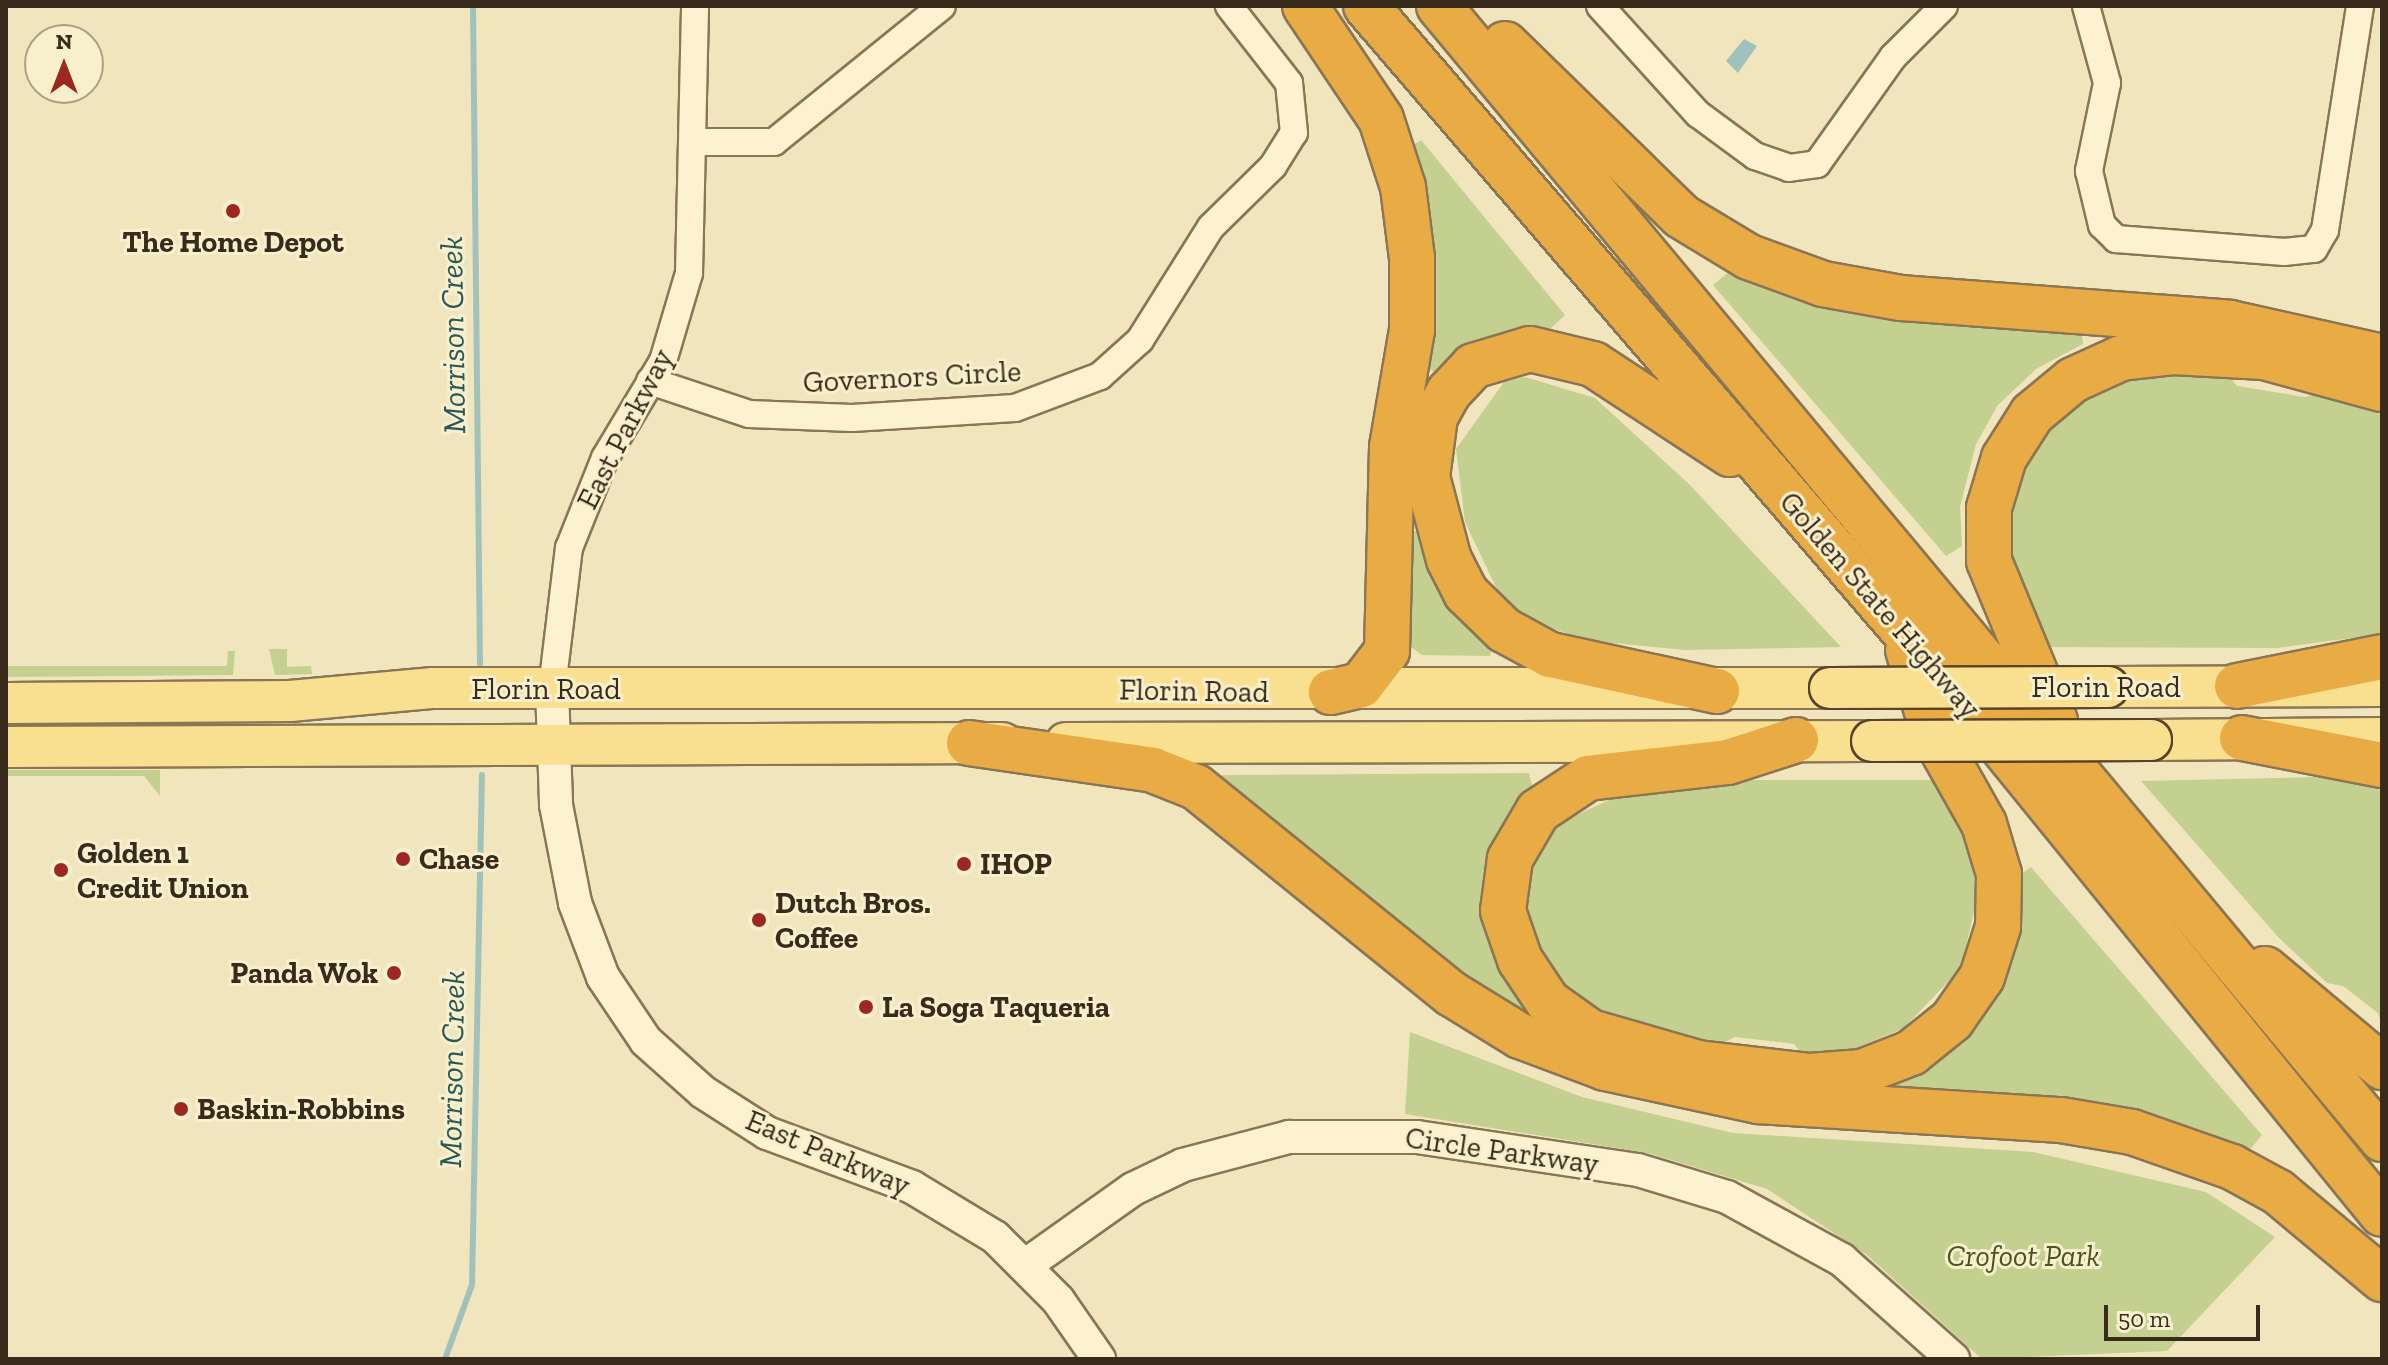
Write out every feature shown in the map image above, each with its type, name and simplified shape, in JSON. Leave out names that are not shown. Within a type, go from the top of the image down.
[{"type":"highway","points":[[1305,6],[1381,119],[1403,187],[1412,258],[1412,330],[1392,447],[1387,651],[1361,685],[1331,692]]},
{"type":"highway","name":"Golden State Highway","points":[[1366,6],[1903,637],[1978,717],[2382,1214]]},
{"type":"highway","name":"Golden State Highway","points":[[1439,6],[2382,1139]]},
{"type":"highway","points":[[1467,6],[1622,165],[1681,216],[1749,257],[1823,284],[1901,298],[2230,323],[2382,357]]},
{"type":"highway","points":[[1717,691],[1550,655],[1504,630],[1466,593],[1438,534],[1427,477],[1435,417],[1473,366],[1500,353],[1555,350],[1593,364],[1776,485]]},
{"type":"highway","points":[[2083,781],[2004,611],[1989,561],[1989,508],[2004,458],[2032,414],[2085,374],[2121,358],[2173,352],[2264,357],[2382,389]]},
{"type":"highway","points":[[1796,740],[1728,762],[1588,778],[1538,811],[1510,859],[1503,911],[1520,960],[1548,1002],[1590,1032],[1698,1063],[1810,1076],[1862,1072],[1911,1053],[1952,1020],[1986,965],[1998,927],[1999,874],[1984,824],[1935,737],[1903,637]]},
{"type":"highway","points":[[2237,686],[2382,657]]},
{"type":"highway","points":[[2242,738],[2382,765]]},
{"type":"highway","points":[[969,743],[1153,770],[1196,787],[1452,994],[1534,1042],[1605,1068],[1758,1101],[2061,1120],[2132,1132],[2232,1167],[2278,1192],[2382,1279]]},
{"type":"highway","points":[[2177,895],[2382,1067]]},
{"type":"main road","name":"Florin Road","points":[[6,703],[552,688],[1331,692],[2382,686]]},
{"type":"main road","name":"Florin Road","points":[[6,747],[2382,738]]},
{"type":"street","name":"East Parkway","points":[[695,6],[695,142],[689,273],[650,381],[605,458],[569,548],[552,688],[552,743],[575,903],[603,977],[646,1041],[740,1117],[912,1187],[1026,1265],[1099,1359]]},
{"type":"street","points":[[695,142],[774,142],[942,6]]},
{"type":"street","name":"Governors Circle","points":[[650,381],[726,410],[852,418],[1015,408],[1100,376],[1140,340],[1211,227],[1273,166],[1294,133],[1289,83],[1229,6]]},
{"type":"street","points":[[1600,6],[1716,130],[1789,168],[1817,164],[1893,57],[1944,6]]},
{"type":"street","points":[[2086,6],[2107,83],[2089,171],[2102,225],[2116,239],[2284,252],[2314,249],[2325,230],[2360,6]]},
{"type":"street","name":"Circle Parkway","points":[[1026,1265],[1133,1189],[1234,1150],[1342,1133],[1417,1137],[1638,1170],[1727,1197],[1842,1260],[1953,1359]]},
{"type":"green space","points":[[1421,140],[1565,315],[1549,330],[1529,329],[1439,375],[1424,366],[1406,150]]},
{"type":"green space","points":[[1735,267],[2081,328],[2083,344],[2036,369],[1998,405],[1976,444],[1960,507],[1962,546],[1946,556],[1713,285]]},
{"type":"green space","points":[[2224,370],[2237,386],[2305,397],[2327,390],[2382,405],[2382,634],[2277,648],[2044,647],[2003,563],[2013,475],[2034,432],[2107,378]]},
{"type":"green space","points":[[1525,377],[1595,398],[1689,484],[1841,647],[1685,650],[1592,641],[1527,621],[1502,600],[1465,522],[1456,449],[1504,382]]},
{"type":"green space","points":[[1407,531],[1419,531],[1494,641],[1490,656],[1422,655],[1406,643]]},
{"type":"green space","points":[[269,649],[287,649],[287,667],[311,666],[312,674],[275,675]]},
{"type":"green space","points":[[228,651],[235,651],[233,675],[6,677],[6,666],[227,666]]},
{"type":"green space","points":[[6,770],[160,770],[160,796],[144,776],[6,776]]},
{"type":"green space","points":[[1529,773],[1535,797],[1514,822],[1527,999],[1518,1015],[1222,793],[1222,775]]},
{"type":"green space","points":[[2321,777],[2382,788],[2382,1025],[2378,1013],[2343,986],[2327,983],[2279,938],[2141,781]]},
{"type":"green space","points":[[1733,780],[1939,780],[1960,815],[1978,894],[1961,968],[1904,1028],[1856,1048],[1804,1056],[1794,1044],[1735,1037],[1717,1046],[1606,1018],[1542,965],[1526,927],[1523,891],[1550,827],[1618,796]]},
{"type":"green space","points":[[2031,867],[2262,1135],[2247,1153],[2157,1116],[2111,1107],[1898,1092],[1898,1078],[2015,942],[2018,877]]},
{"type":"green space","name":"Crofoot Park","points":[[1410,1032],[1582,1097],[1733,1133],[2033,1152],[2206,1192],[2275,1237],[2167,1351],[1982,1359],[1867,1255],[1767,1189],[1648,1153],[1405,1114]]},
{"type":"water","points":[[1744,39],[1757,46],[1738,73],[1726,61]]},
{"type":"waterway","name":"Morrison Creek","points":[[473,6],[480,664]]},
{"type":"waterway","name":"Morrison Creek","points":[[445,1359],[472,1285],[482,775]]},
{"type":"place","name":"The Home Depot","points":[[233,211]]},
{"type":"place","name":"Chase","points":[[403,859]]},
{"type":"place","name":"IHOP","points":[[964,864]]},
{"type":"place","name":"Golden 1 Credit Union","points":[[61,870]]},
{"type":"place","name":"Dutch Bros. Coffee","points":[[759,920]]},
{"type":"place","name":"Panda Wok","points":[[394,973]]},
{"type":"place","name":"La Soga Taqueria","points":[[866,1007]]},
{"type":"place","name":"Baskin-Robbins","points":[[181,1109]]}]
